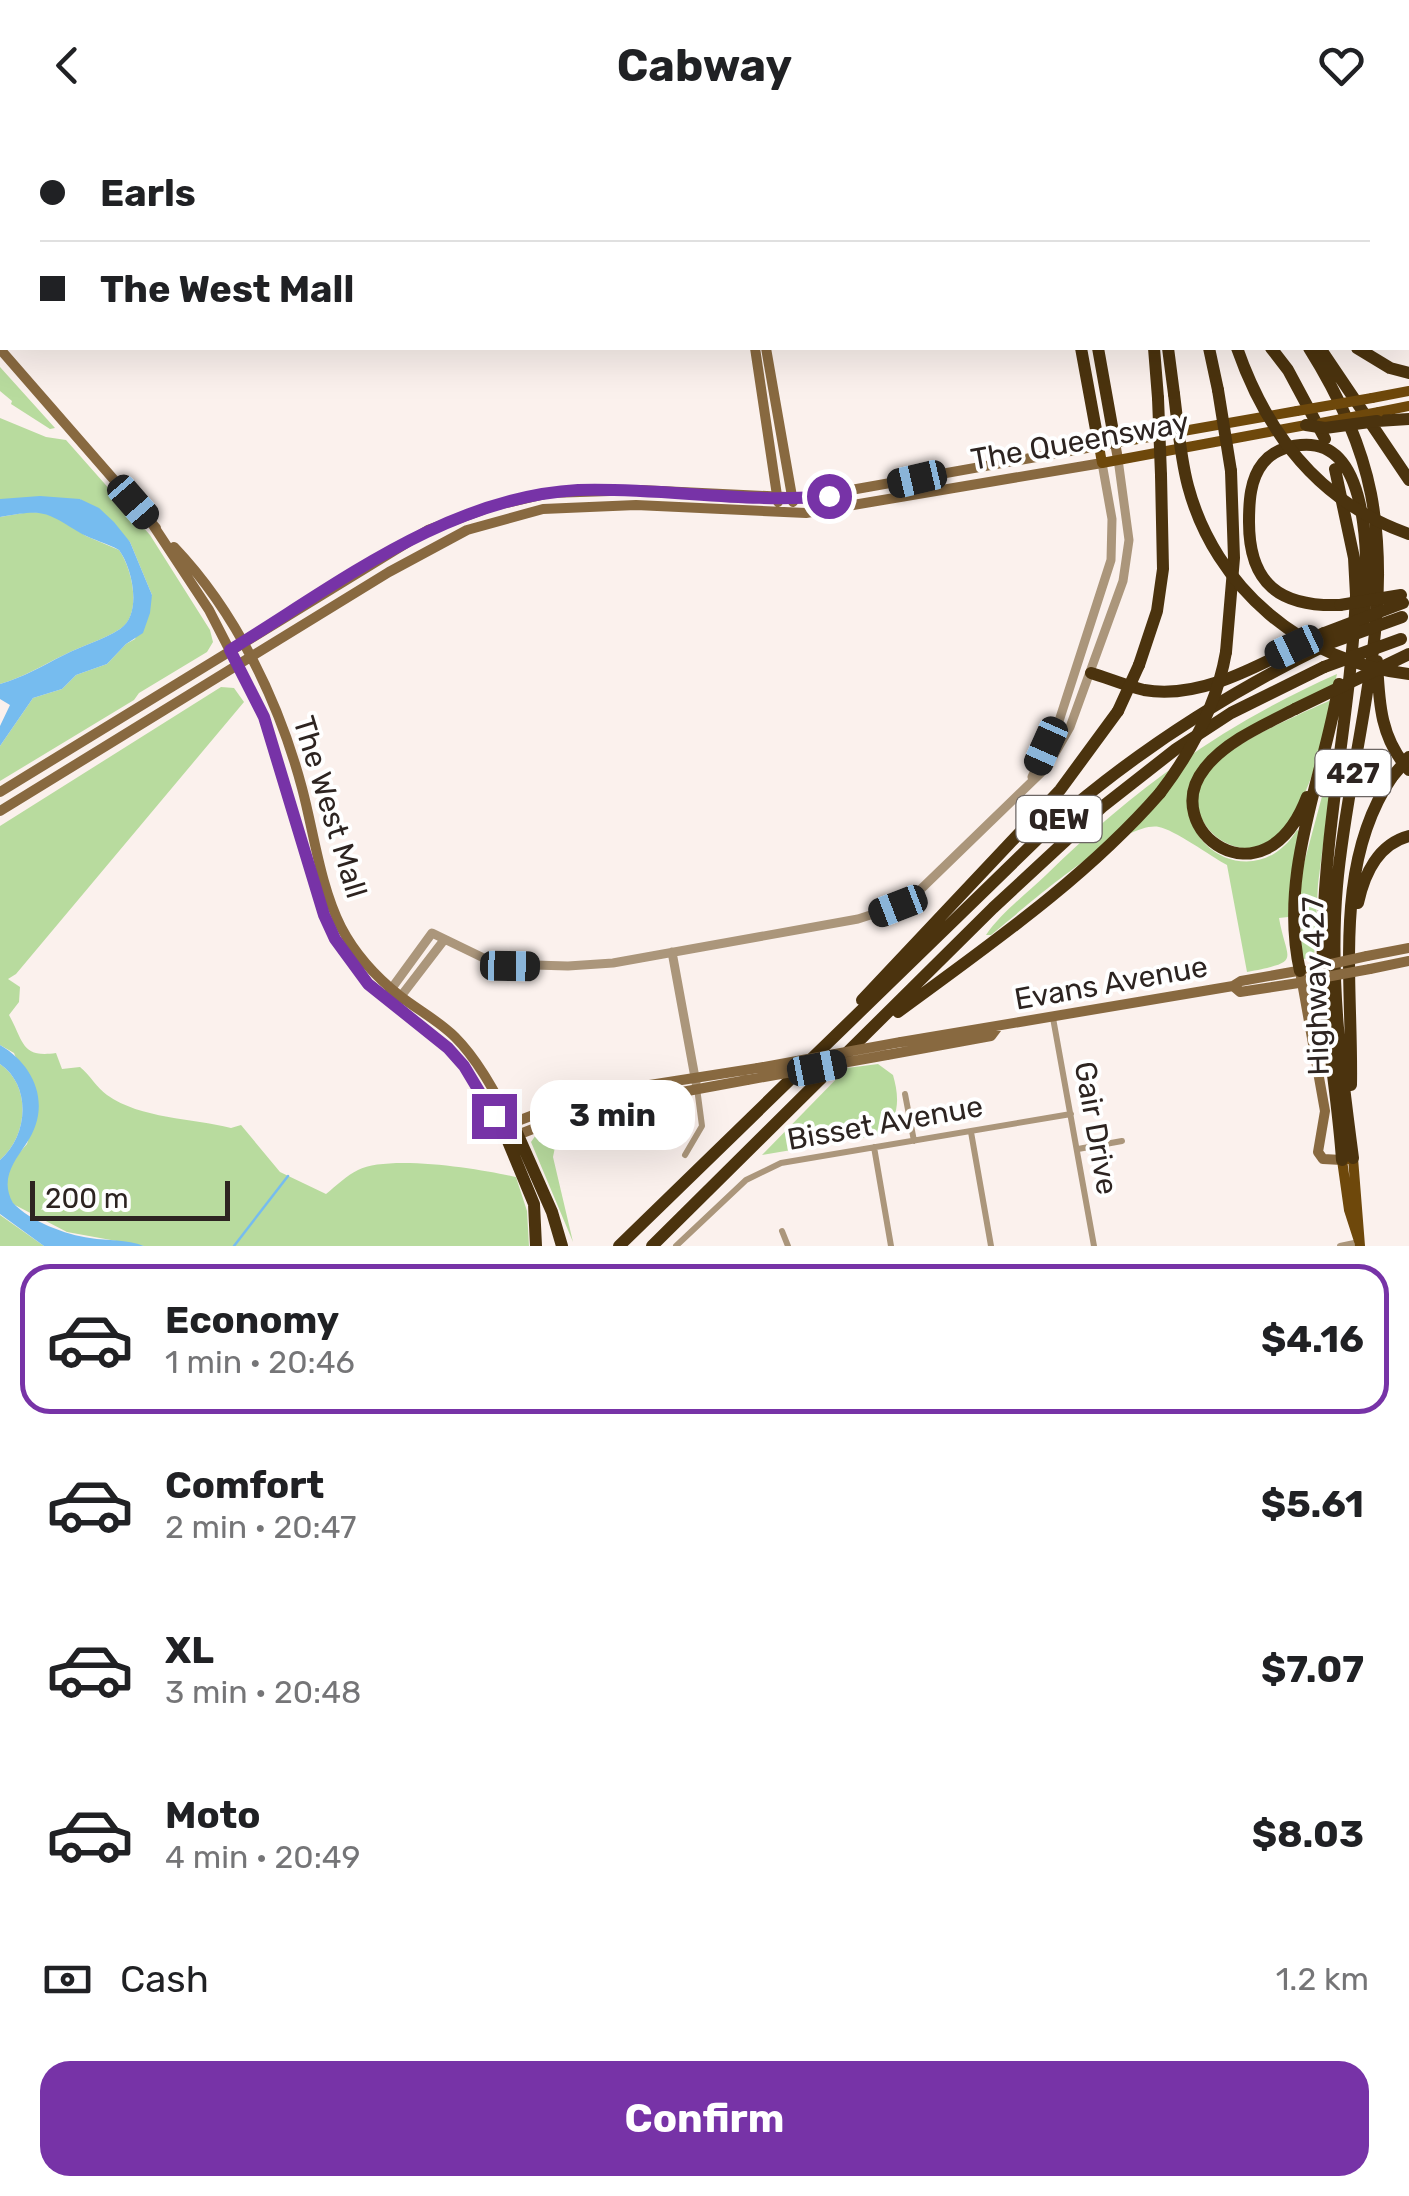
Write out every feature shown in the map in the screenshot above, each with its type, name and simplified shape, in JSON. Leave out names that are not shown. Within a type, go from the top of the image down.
[{"type":"highway","points":[[1081,350],[1099,446]]},
{"type":"highway","points":[[1098,350],[1116,443]]},
{"type":"highway","points":[[827,1046],[843,1019],[1060,790],[1118,710],[1139,665],[1157,611],[1163,570],[1154,350]]},
{"type":"highway","points":[[1168,350],[1191,496],[1212,546],[1234,578],[1272,617],[1306,642],[1354,663],[1409,674]]},
{"type":"highway","points":[[864,1037],[1019,921],[1134,824],[1191,750],[1216,691],[1226,652],[1234,558],[1231,471],[1210,350]]},
{"type":"highway","points":[[1238,350],[1260,406],[1298,460],[1350,506],[1409,534]]},
{"type":"highway","points":[[1273,350],[1288,370],[1325,439]]},
{"type":"highway","name":"Highway 427","points":[[1311,350],[1330,382],[1364,467],[1377,528],[1375,636],[1342,836],[1334,918],[1338,1024],[1347,1112],[1345,1156]]},
{"type":"highway","points":[[1321,350],[1409,480]]},
{"type":"highway","points":[[1359,350],[1390,368],[1409,373]]},
{"type":"highway","points":[[1306,426],[1325,428],[1378,416],[1409,420]]},
{"type":"highway","points":[[1338,779],[1365,608],[1365,562],[1359,503],[1351,472],[1334,454],[1318,446],[1284,448],[1265,460],[1254,479],[1249,512],[1254,562],[1266,583],[1286,597],[1314,605],[1340,605],[1406,604]]},
{"type":"highway","name":"Highway 427","points":[[1335,469],[1356,583],[1355,629],[1328,856],[1322,952],[1326,1024],[1345,1156]]},
{"type":"highway","points":[[1308,975],[1294,936],[1293,889],[1329,738],[1346,633],[1350,542]]},
{"type":"highway","name":"QEW","points":[[618,1246],[1100,782],[1224,698],[1327,638],[1406,604]]},
{"type":"highway","points":[[1375,636],[1381,716],[1387,738],[1409,770]]},
{"type":"highway","points":[[652,1246],[993,908],[1138,776],[1231,713],[1324,668],[1405,637]]},
{"type":"highway","points":[[1088,678],[1144,690],[1198,687],[1327,638]]},
{"type":"highway","points":[[1329,738],[1295,824],[1278,844],[1248,854],[1215,844],[1195,817],[1194,795],[1199,778],[1219,754],[1295,709],[1409,654]]},
{"type":"highway","points":[[1347,1112],[1351,1095],[1353,880],[1372,812],[1409,757]]},
{"type":"highway","points":[[1351,940],[1361,888],[1371,867],[1393,843],[1409,836]]},
{"type":"highway","points":[[509,1131],[552,1212],[561,1244]]},
{"type":"highway","points":[[509,1131],[534,1204],[536,1246]]},
{"type":"main road","name":"The West Mall","points":[[2,350],[195,569],[243,642],[286,738],[340,925],[392,997]]},
{"type":"main road","points":[[755,350],[779,513]]},
{"type":"main road","points":[[766,350],[794,513]]},
{"type":"main road","name":"The Queensway","points":[[0,792],[428,530],[470,514],[550,494],[656,492],[793,498],[848,493],[1409,391]]},
{"type":"main road","points":[[1378,416],[1409,406]]},
{"type":"main road","name":"The Queensway","points":[[0,812],[389,572],[467,530],[544,510],[636,504],[794,513],[1306,426]]},
{"type":"main road","points":[[1116,443],[1118,459]]},
{"type":"main road","points":[[1099,446],[1102,463]]},
{"type":"main road","points":[[636,504],[656,492]]},
{"type":"main road","name":"The West Mall","points":[[153,525],[209,610],[264,717],[324,915],[348,959],[392,997],[455,1037],[476,1065],[509,1131]]},
{"type":"main road","name":"Evans Avenue","points":[[1308,975],[1409,948]]},
{"type":"main road","name":"Evans Avenue","points":[[509,1131],[758,1068],[1233,986],[1241,981],[1370,969],[1409,961]]},
{"type":"main road","points":[[1308,975],[1325,1111],[1318,1152],[1323,1159],[1345,1156],[1349,1210],[1359,1243]]},
{"type":"main road","name":"Evans Avenue","points":[[696,1083],[747,1080],[990,1036],[998,1028]]},
{"type":"street","points":[[392,997],[432,932],[480,958],[510,966],[588,965],[858,919],[898,906],[934,878],[1058,752],[1119,594],[1129,540],[1118,459]]},
{"type":"street","points":[[1031,780],[1059,721],[1111,560],[1112,519],[1102,463]]},
{"type":"street","points":[[1076,668],[1088,678]]},
{"type":"street","points":[[1072,679],[1088,678]]},
{"type":"street","points":[[392,997],[444,940]]},
{"type":"street","points":[[672,952],[702,1126],[685,1154]]},
{"type":"street","name":"Gair Drive","points":[[1053,1018],[1094,1246]]},
{"type":"street","points":[[906,1094],[914,1141]]},
{"type":"street","name":"Bisset Avenue","points":[[676,1246],[732,1191],[767,1168],[794,1160],[1071,1114]]},
{"type":"street","points":[[971,1132],[991,1246]]},
{"type":"street","points":[[1078,1149],[1122,1142]]},
{"type":"street","points":[[874,1148],[891,1246]]},
{"type":"street","points":[[782,1231],[788,1246]]},
{"type":"street","points":[[1340,1246],[1359,1243]]},
{"type":"green space","points":[[0,367],[55,428],[50,429],[11,404],[0,391]]},
{"type":"green space","points":[[0,418],[46,437],[66,440],[150,535],[210,630],[213,642],[207,652],[139,693],[134,700],[0,781],[0,746],[33,698],[62,689],[76,675],[107,664],[135,639],[152,595],[130,542],[80,499],[0,499]]},
{"type":"green space","points":[[51,513],[86,536],[119,550],[131,579],[133,602],[127,622],[120,629],[0,684],[0,517]]},
{"type":"green space","points":[[1337,674],[1334,687],[1215,753],[1195,780],[1189,806],[1195,829],[1209,847],[1229,859],[1253,861],[1276,852],[1297,830],[1301,832],[1291,875],[1288,917],[1279,918],[1287,952],[1284,962],[1247,972],[1227,865],[1159,827],[1143,829],[1098,852],[986,935],[1006,911],[1147,787],[1256,714]]},
{"type":"green space","points":[[221,687],[234,688],[244,702],[8,979],[20,987],[19,1002],[9,1015],[21,1040],[36,1053],[56,1053],[62,1069],[80,1067],[107,1095],[135,1109],[231,1128],[241,1125],[280,1172],[326,1194],[358,1170],[391,1163],[459,1167],[516,1177],[527,1211],[529,1246],[144,1246],[67,1232],[13,1204],[3,1187],[5,1169],[27,1144],[37,1110],[14,1053],[0,1045],[0,826]]},
{"type":"green space","points":[[1333,699],[1307,787],[1280,833],[1265,845],[1248,848],[1216,837],[1198,808],[1198,790],[1207,772],[1248,740]]},
{"type":"green space","points":[[1328,774],[1332,775],[1318,884],[1314,958],[1302,959],[1303,867]]},
{"type":"green space","points":[[0,1064],[17,1085],[22,1111],[16,1138],[0,1160]]},
{"type":"green space","points":[[878,1064],[893,1075],[897,1099],[892,1121],[880,1135],[762,1155],[847,1068]]},
{"type":"green space","points":[[568,1122],[556,1142],[553,1157],[573,1242],[531,1142],[538,1132]]},
{"type":"green space","points":[[0,1215],[44,1246],[0,1246]]},
{"type":"water","points":[[0,499],[80,499],[99,508],[114,522],[130,542],[152,595],[150,613],[143,633],[107,664],[76,675],[62,689],[33,698],[0,746],[0,726],[10,705],[0,699],[0,684],[120,629],[127,622],[133,602],[128,567],[119,550],[44,514],[0,517]]},
{"type":"water","points":[[0,1045],[23,1064],[39,1102],[34,1130],[8,1179],[13,1203],[29,1216],[60,1230],[144,1246],[44,1246],[0,1214],[0,1160],[16,1138],[22,1111],[17,1085],[0,1064]]},
{"type":"waterway","points":[[234,1246],[288,1176]]},
{"type":"route","points":[[494,1116],[464,1066],[448,1048],[374,990],[335,939],[311,876],[264,717],[230,650],[428,530],[515,500],[578,490],[760,498],[829,496]]}]
